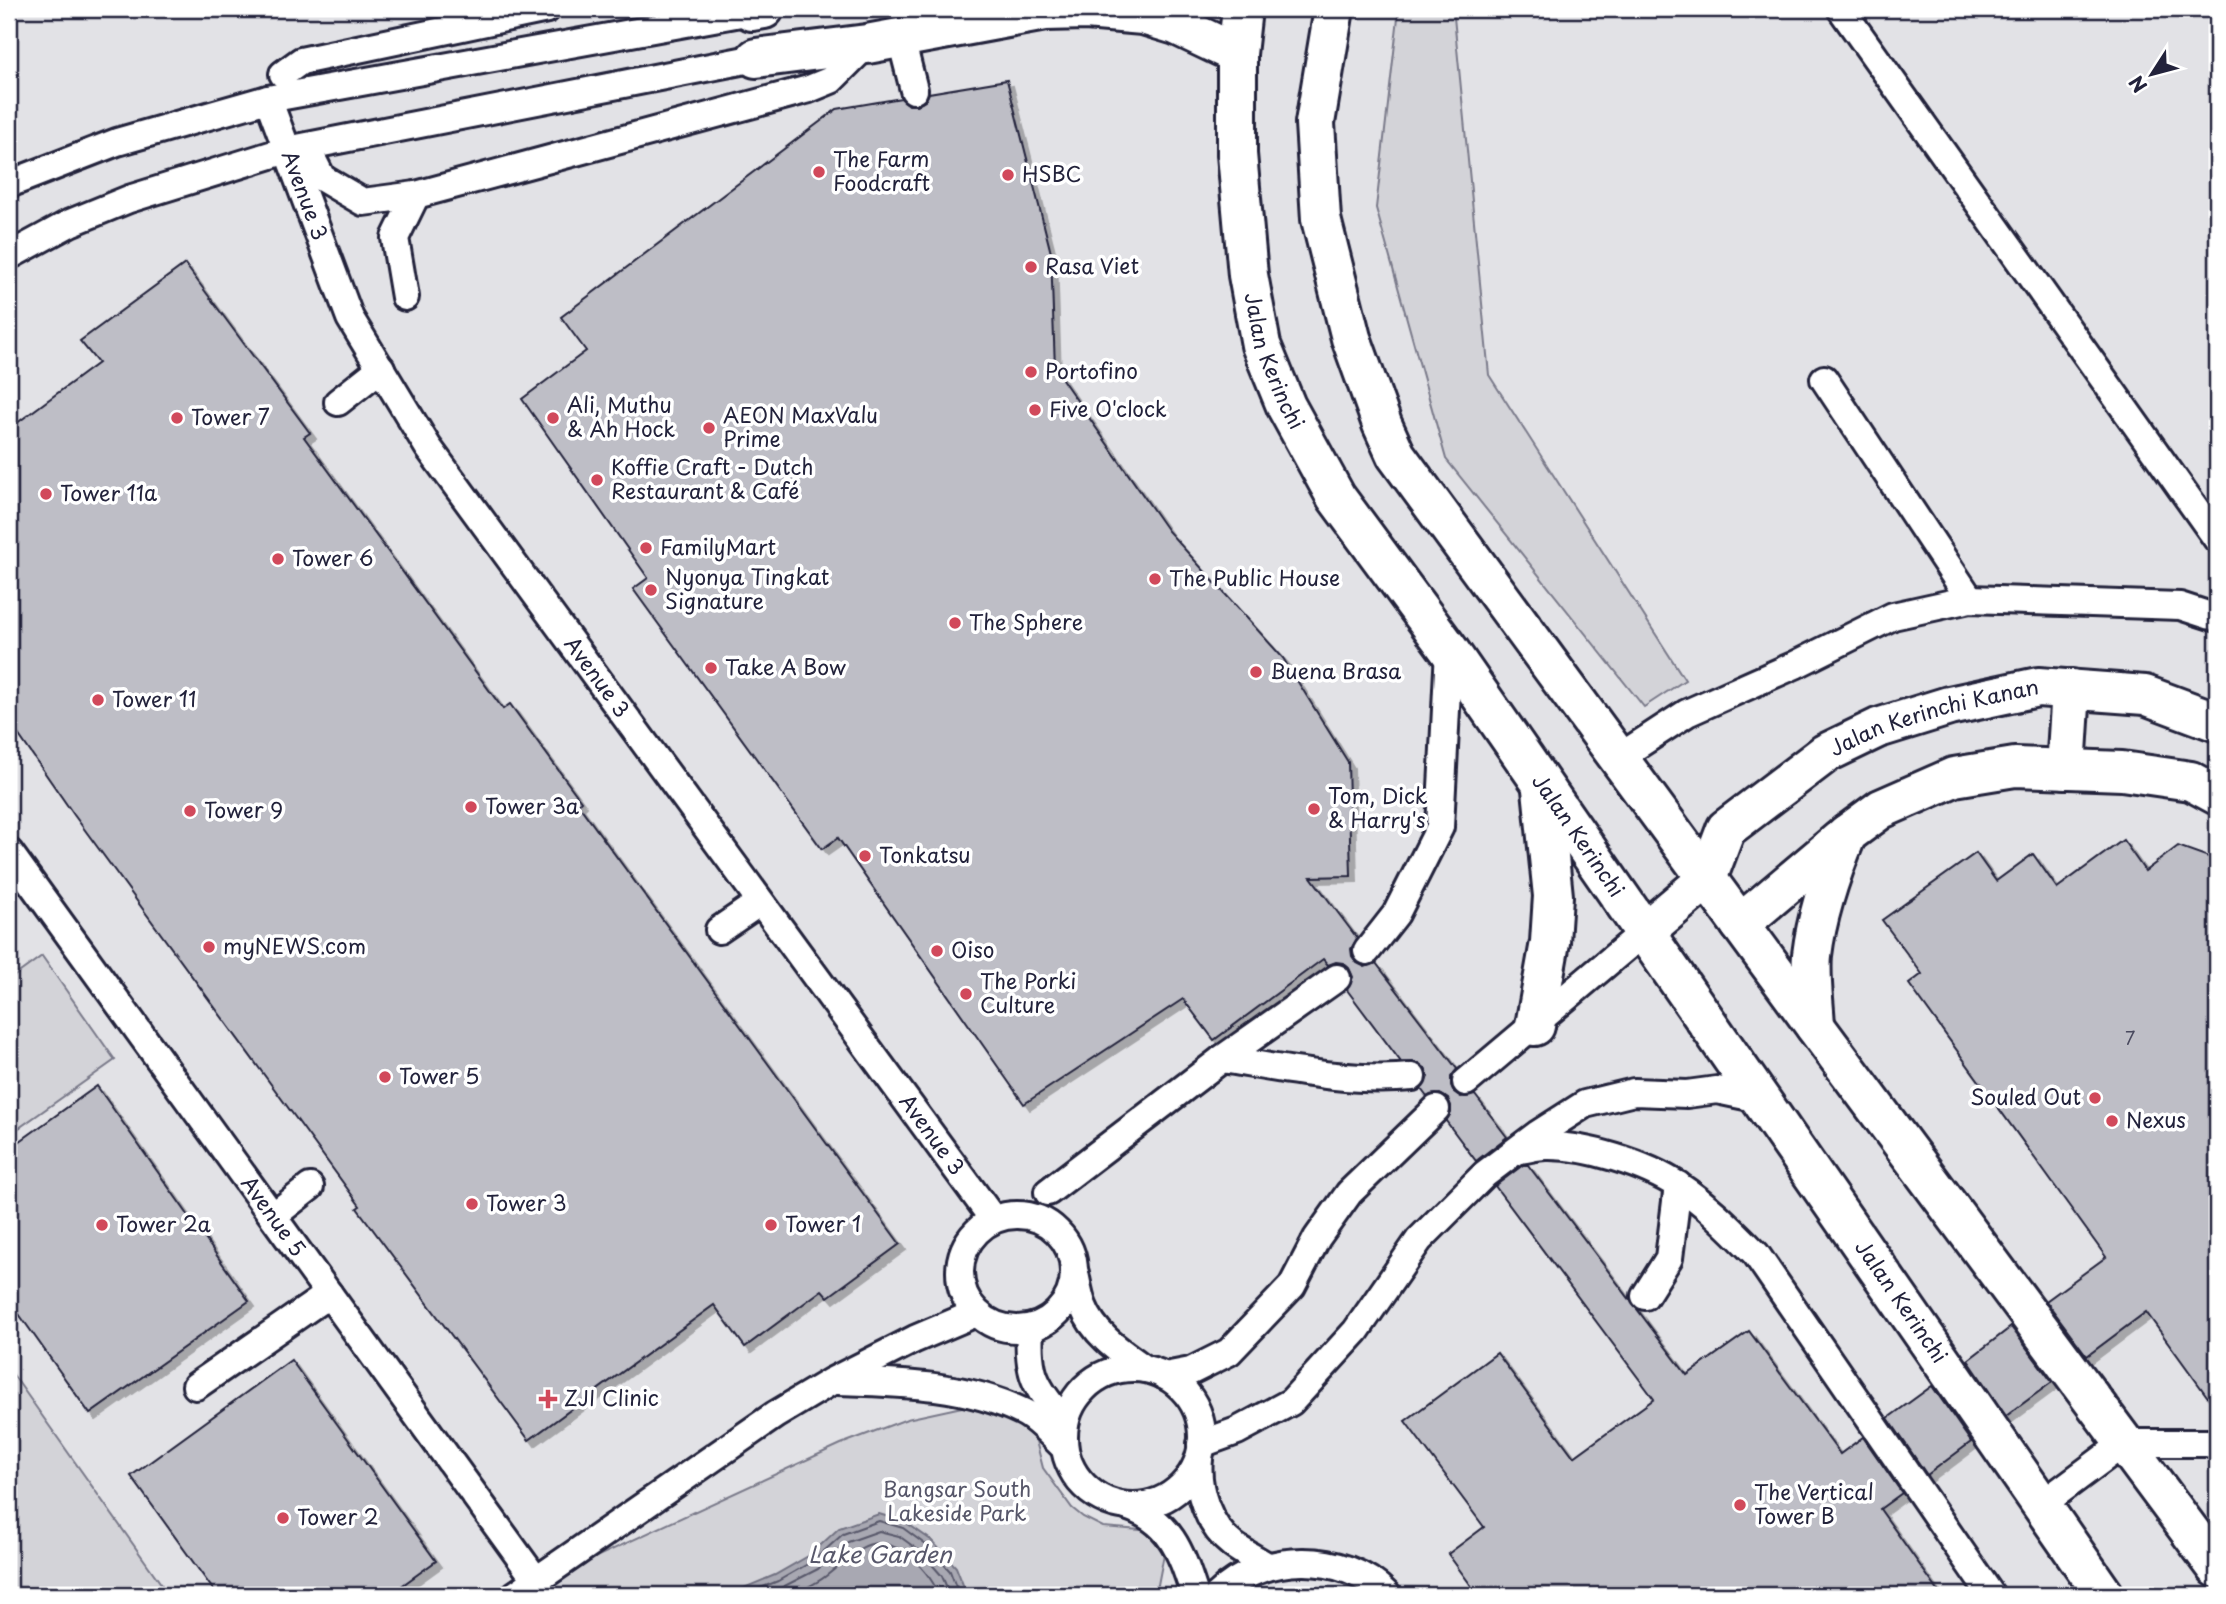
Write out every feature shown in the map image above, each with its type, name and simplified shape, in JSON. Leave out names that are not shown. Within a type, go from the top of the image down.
[{"type":"main road","name":"Jalan Kerinchi","points":[[1242,9],[1237,54],[1237,154],[1248,275],[1261,345],[1286,406],[1336,497],[1449,650],[2104,1595]]},
{"type":"main road","points":[[1334,9],[1315,123],[1321,219],[1351,338],[1396,455],[2217,1568]]},
{"type":"main road","points":[[755,58],[884,41],[1045,11],[1086,10],[1144,12],[1237,54]]},
{"type":"main road","name":"Jalan Kerinchi Kanan","points":[[1707,879],[1726,829],[1826,753],[1878,728],[1949,706],[2038,687],[2145,695],[2217,722]]},
{"type":"main road","points":[[2066,769],[2071,690]]},
{"type":"main road","points":[[1740,924],[1847,834],[1881,809],[1954,777],[2015,766],[2122,771],[2191,781],[2217,794]]},
{"type":"main road","points":[[1535,1026],[1550,942],[1553,897],[1541,783]]},
{"type":"main road","points":[[1815,1026],[1812,958],[1814,946],[1830,876],[1847,834]]},
{"type":"main road","points":[[1644,932],[1707,879]]},
{"type":"lane","points":[[283,74],[301,61],[547,9]]},
{"type":"lane","points":[[1841,9],[2217,539]]},
{"type":"lane","points":[[9,184],[117,142],[268,99],[756,10]]},
{"type":"lane","points":[[298,151],[322,178],[363,202],[416,195],[809,89],[831,80],[884,41],[914,90]]},
{"type":"lane","points":[[9,256],[70,223],[129,199],[298,151],[755,58]]},
{"type":"lane","name":"Avenue 3","points":[[268,99],[298,151],[350,318],[428,447],[993,1219]]},
{"type":"lane","points":[[405,297],[395,238],[416,195]]},
{"type":"lane","points":[[338,402],[381,368]]},
{"type":"lane","points":[[1824,379],[1970,599]]},
{"type":"lane","points":[[1618,758],[1687,713],[1795,665],[1893,616],[1970,599],[2180,606],[2217,618]]},
{"type":"lane","points":[[1367,951],[1396,914],[1440,827],[1449,650]]},
{"type":"lane","name":"Avenue 5","points":[[9,852],[536,1580]]},
{"type":"lane","points":[[719,930],[760,902]]},
{"type":"lane","points":[[1467,1074],[1535,1026],[1644,932]]},
{"type":"lane","points":[[1048,1192],[1222,1059],[1337,978]]},
{"type":"lane","points":[[1222,1059],[1346,1078],[1412,1077]]},
{"type":"lane","points":[[1126,1506],[1162,1500],[1178,1490],[1191,1476],[1200,1452],[1291,1402],[1356,1331],[1419,1240],[1485,1174],[1585,1104],[1634,1092],[1688,1094],[1717,1090],[1760,1099]]},
{"type":"lane","points":[[1065,1435],[1072,1403],[1085,1386],[1103,1374],[1124,1368],[1155,1373],[1191,1371],[1229,1352],[1292,1286],[1317,1238],[1349,1193],[1436,1109]]},
{"type":"lane","points":[[1517,1150],[1545,1146],[1597,1152],[1643,1167],[1678,1185],[1716,1215],[1756,1254],[1991,1595]]},
{"type":"lane","points":[[1645,1296],[1669,1258],[1678,1185]]},
{"type":"lane","points":[[273,1216],[310,1187]]},
{"type":"lane","points":[[1074,1271],[1071,1291],[1062,1308],[1048,1322],[1030,1329],[1010,1330],[991,1324],[976,1313],[965,1298],[959,1279],[960,1262],[966,1244],[978,1229],[993,1219],[1011,1215],[1030,1216],[1047,1223],[1060,1235],[1071,1253],[1083,1307],[1099,1331],[1114,1348],[1182,1388],[1194,1405],[1201,1424],[1197,1478],[1200,1492],[1215,1523],[1231,1544],[1267,1566]]},
{"type":"lane","points":[[196,1385],[329,1294]]},
{"type":"lane","points":[[515,1595],[775,1415],[832,1381],[915,1339],[976,1313]]},
{"type":"lane","points":[[1030,1329],[1030,1368],[1065,1435],[1071,1469],[1085,1487],[1104,1500],[1145,1512],[1166,1530],[1182,1554],[1195,1595]]},
{"type":"lane","points":[[832,1381],[895,1382],[962,1392],[1026,1413],[1065,1435]]},
{"type":"lane","points":[[2041,1505],[2124,1443],[2209,1443],[2217,1447]]},
{"type":"lane","points":[[1218,1595],[1230,1584],[1267,1566],[1309,1561],[1349,1570],[1387,1595]]},
{"type":"shaded area","points":[[9,9],[2217,9],[2217,1595],[9,1595]]},
{"type":"green space","points":[[1399,9],[1462,9],[1454,17],[1489,375],[1685,680],[1644,707],[1446,459],[1376,208]]},
{"type":"green space","points":[[42,956],[115,1060],[9,1135],[9,980]]},
{"type":"green space","points":[[9,1369],[169,1595],[9,1595]]},
{"type":"green space","name":"Bangsar South Lakeside Park","points":[[971,1405],[1017,1418],[1036,1441],[1043,1468],[1072,1508],[1083,1517],[1103,1527],[1153,1531],[1165,1549],[1156,1595],[540,1595],[596,1557],[841,1444],[907,1419]]},
{"type":"water","name":"Lake Garden","points":[[879,1514],[905,1522],[931,1540],[956,1567],[967,1595],[734,1595],[810,1555],[839,1528]]},
{"type":"building","name":"The Sphere","points":[[1007,80],[1051,253],[1055,369],[1168,531],[1283,658],[1348,762],[1351,876],[1311,877],[1357,938],[1351,949],[1357,963],[1365,967],[1376,963],[1457,1069],[1451,1077],[1454,1092],[1461,1097],[1475,1095],[1507,1137],[1476,1161],[1446,1121],[1451,1113],[1448,1099],[1440,1094],[1427,1097],[1421,1089],[1428,1077],[1425,1068],[1418,1063],[1401,1062],[1347,990],[1353,977],[1349,968],[1336,962],[1328,965],[1323,959],[1214,1040],[1183,999],[1024,1104],[838,838],[822,849],[633,589],[648,578],[522,399],[586,351],[561,317],[837,109],[901,98],[909,105],[917,105],[925,101],[929,93]]},
{"type":"building","points":[[185,264],[310,433],[304,437],[503,709],[510,704],[581,801],[578,804],[900,1244],[828,1297],[822,1290],[745,1347],[714,1305],[529,1440],[357,1208],[360,1206],[74,815],[9,721],[9,429],[98,363],[80,341]]},
{"type":"building","name":"Nexus","points":[[2123,840],[2145,871],[2178,846],[2217,860],[2217,1410],[2146,1312],[2087,1356],[2046,1301],[2106,1257],[1909,984],[1922,974],[1882,920],[1976,853],[1996,881],[2033,854],[2057,888]]},
{"type":"building","name":"Tower 2a","points":[[97,1086],[249,1301],[90,1414],[9,1300],[9,1149]]},
{"type":"building","points":[[1523,1165],[1528,1165],[1687,1375],[1749,1331],[1840,1454],[1863,1437],[1902,1493],[1880,1509],[1941,1595],[1478,1595],[1448,1554],[1484,1527],[1405,1421],[1497,1353],[1574,1457],[1654,1399],[1495,1186]]},
{"type":"building","points":[[2011,1327],[2052,1382],[2006,1416],[1968,1360]]},
{"type":"building","name":"Tower 2","points":[[291,1360],[436,1561],[389,1595],[217,1595],[131,1476]]},
{"type":"building","points":[[1932,1386],[1971,1442],[1927,1475],[1888,1418]]},
{"type":"place","name":"The Farm Foodcraft","points":[[819,172]]},
{"type":"place","name":"HSBC","points":[[1008,175]]},
{"type":"place","name":"Rasa Viet","points":[[1031,267]]},
{"type":"place","name":"Portofino","points":[[1031,372]]},
{"type":"place","name":"Five O'clock","points":[[1035,410]]},
{"type":"place","name":"Tower 7","points":[[177,418]]},
{"type":"place","name":"Ali, Muthu & Ah Hock","points":[[553,418]]},
{"type":"place","name":"AEON MaxValu Prime","points":[[709,428]]},
{"type":"place","name":"Koffie Craft - Dutch Restaurant & Café","points":[[597,480]]},
{"type":"place","name":"Tower 11a","points":[[46,494]]},
{"type":"place","name":"FamilyMart","points":[[646,548]]},
{"type":"place","name":"Tower 6","points":[[278,559]]},
{"type":"place","name":"The Public House","points":[[1155,579]]},
{"type":"place","name":"Nyonya Tingkat Signature","points":[[651,590]]},
{"type":"place","name":"The Sphere","points":[[955,623]]},
{"type":"place","name":"Take A Bow","points":[[711,668]]},
{"type":"place","name":"Buena Brasa","points":[[1256,672]]},
{"type":"place","name":"Tower 11","points":[[98,700]]},
{"type":"place","name":"Tower 3a","points":[[471,807]]},
{"type":"place","name":"Tom, Dick & Harry's","points":[[1314,809]]},
{"type":"place","name":"Tower 9","points":[[190,811]]},
{"type":"place","name":"Tonkatsu","points":[[865,856]]},
{"type":"place","name":"myNEWS.com","points":[[209,947]]},
{"type":"place","name":"Oiso","points":[[937,951]]},
{"type":"place","name":"The Porki Culture","points":[[966,994]]},
{"type":"place","name":"Tower 5","points":[[385,1077]]},
{"type":"place","name":"Souled Out","points":[[2095,1098]]},
{"type":"place","name":"Nexus","points":[[2112,1121]]},
{"type":"place","name":"Tower 3","points":[[472,1204]]},
{"type":"place","name":"Tower 2a","points":[[102,1225]]},
{"type":"place","name":"Tower 1","points":[[771,1225]]},
{"type":"place","name":"ZJI Clinic","points":[[548,1399]]},
{"type":"place","name":"The Vertical Tower B","points":[[1740,1505]]},
{"type":"place","name":"Tower 2","points":[[283,1518]]}]
